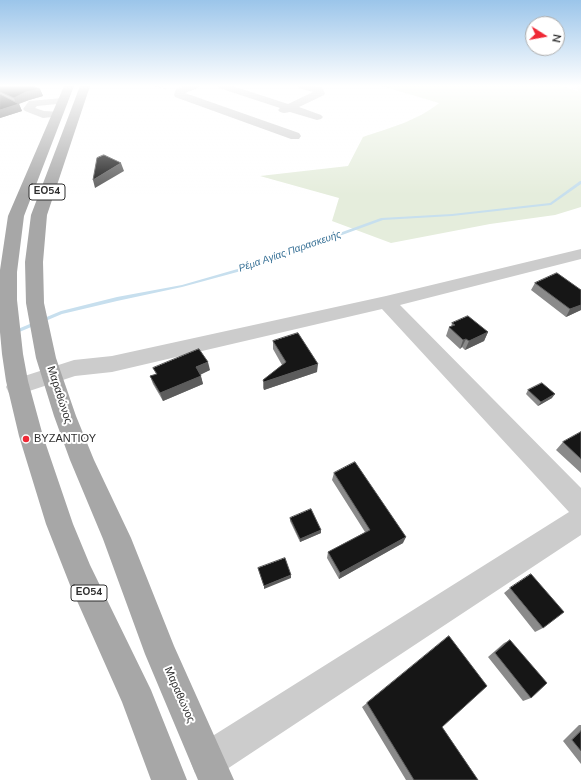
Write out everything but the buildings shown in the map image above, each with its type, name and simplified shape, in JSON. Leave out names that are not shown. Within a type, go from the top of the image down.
[{"type":"main road","name":"ΕΟ54","points":[[54,122],[16,216],[11,233],[5,286],[6,318],[11,353],[19,394],[43,476],[80,576],[129,677],[169,780]]},
{"type":"main road","name":"Μαραθώνος","points":[[72,122],[39,215],[34,262],[35,304],[54,382],[82,460],[117,538],[161,654],[212,770]]},
{"type":"street","points":[[258,123],[295,136]]},
{"type":"street","points":[[19,394],[54,382],[78,382],[112,364],[386,302],[581,254]]},
{"type":"street","points":[[386,302],[581,506]]},
{"type":"street","points":[[212,770],[581,520]]},
{"type":"green space","points":[[404,122],[581,122],[581,207],[555,215],[490,224],[391,243],[332,221],[339,198],[260,176],[348,166],[363,137]]},
{"type":"waterway","name":"Ρέμα Αγίας Παρασκευής","points":[[15,332],[61,313],[117,299],[182,286],[250,267],[382,219],[452,215],[551,204],[581,182]]},
{"type":"place","name":"ΒΥΖΑΝΤΙΟΥ","points":[[26,439]]}]
